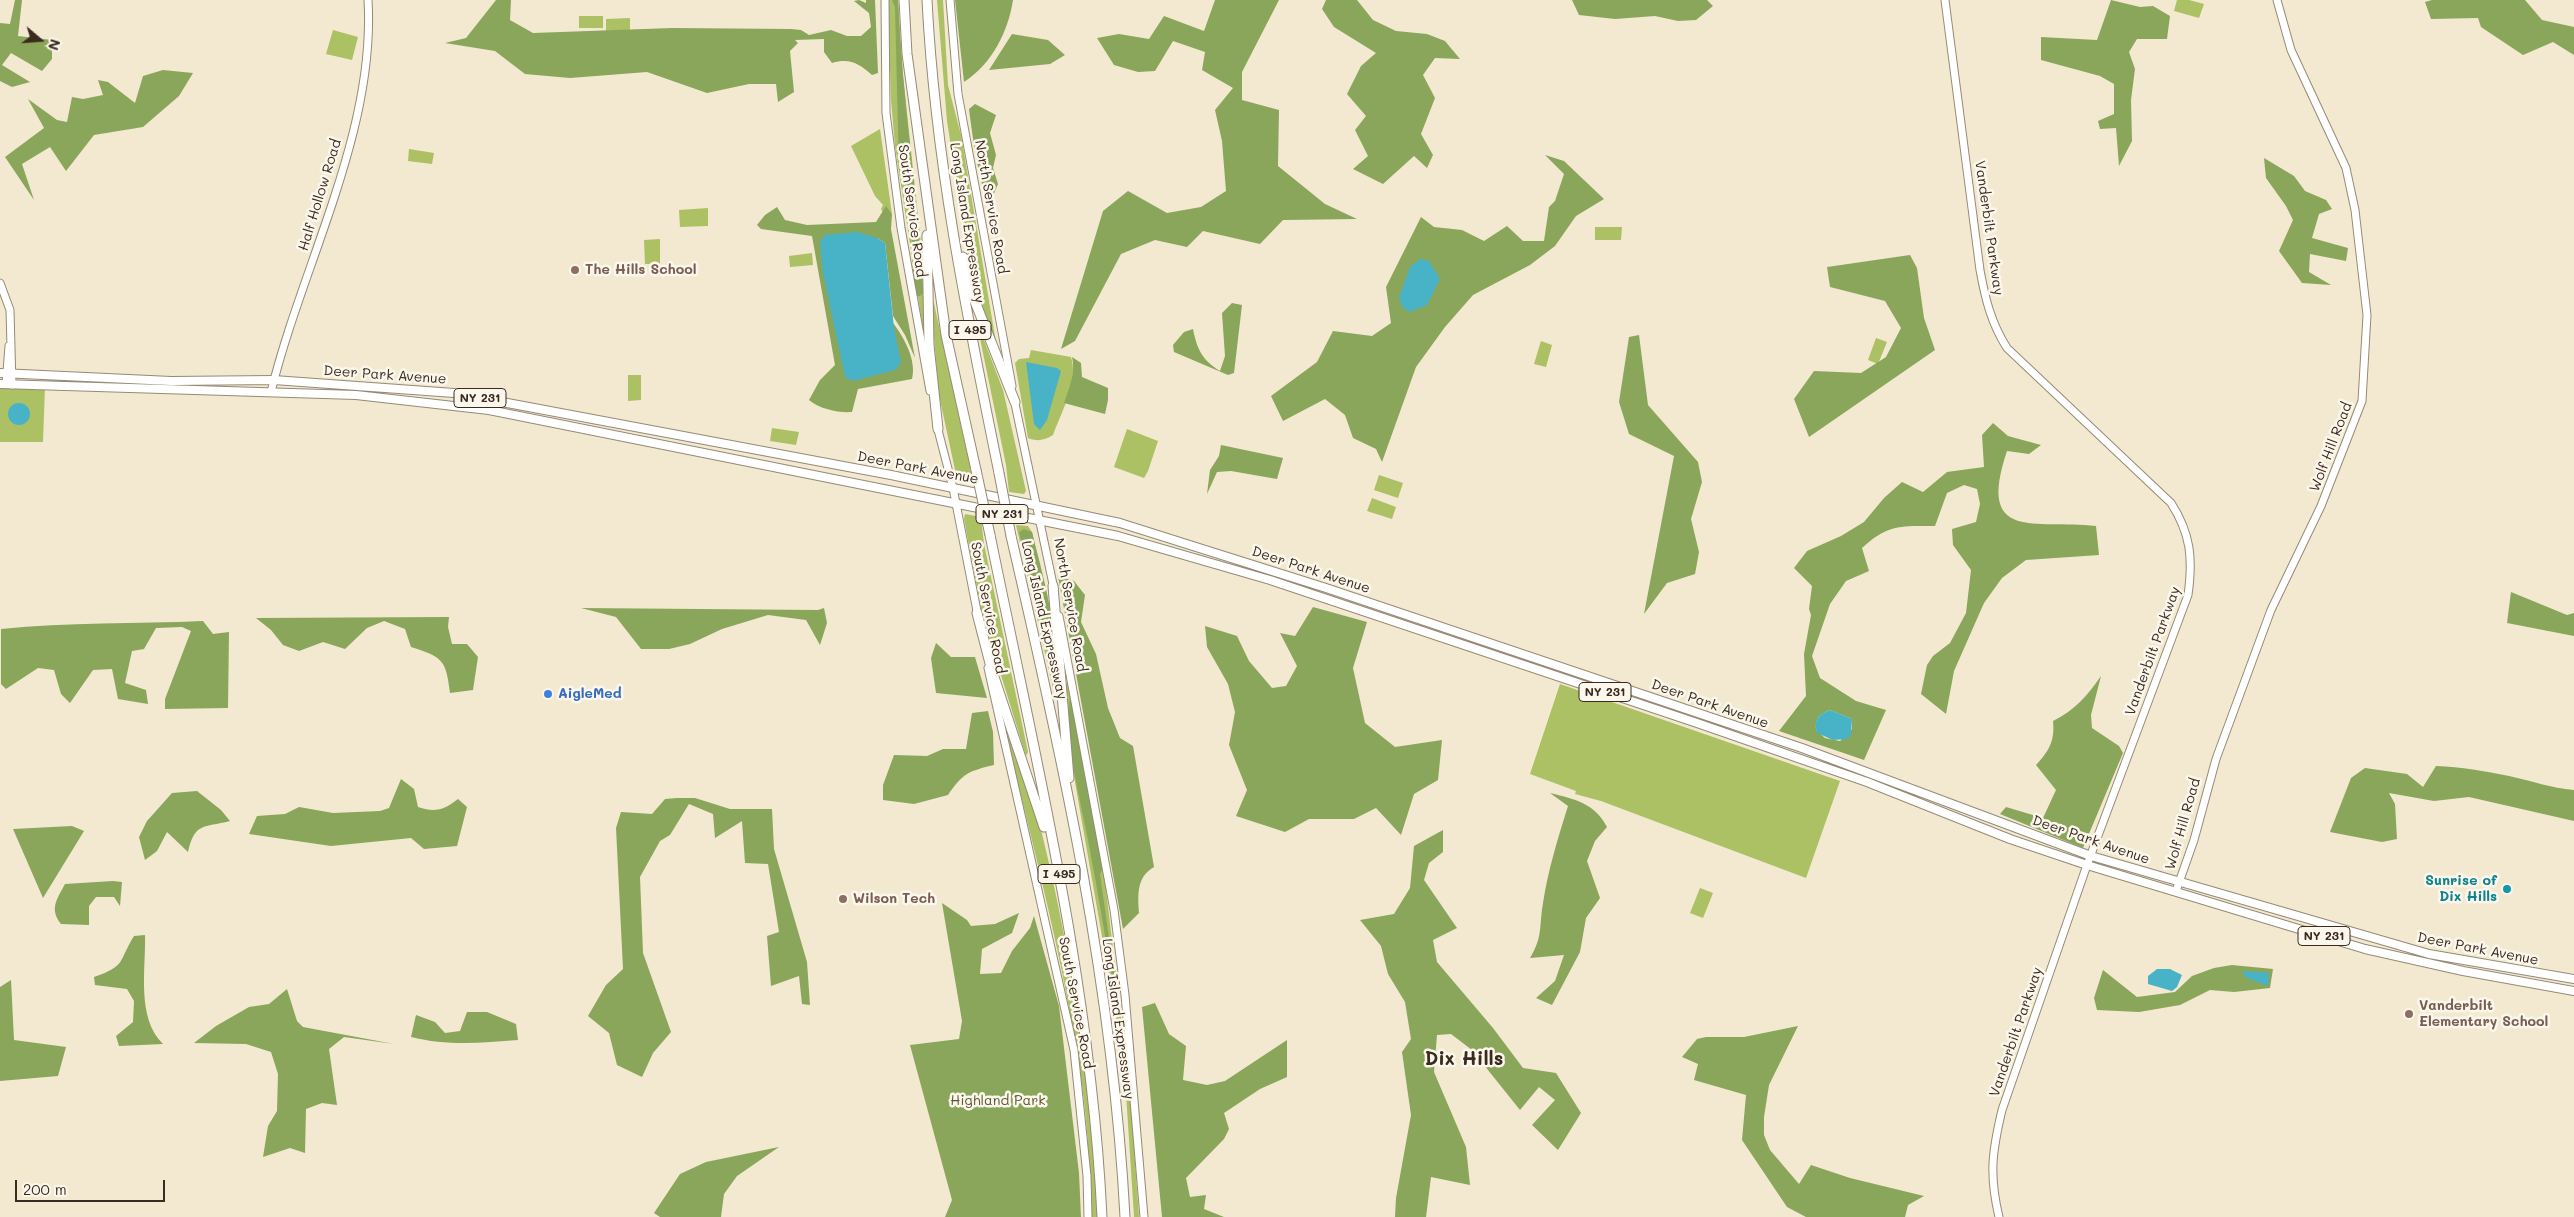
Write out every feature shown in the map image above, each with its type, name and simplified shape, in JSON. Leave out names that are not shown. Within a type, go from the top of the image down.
[{"type":"highway","name":"I 495","points":[[904,0],[907,54],[946,335],[990,535],[1068,922],[1089,1062],[1102,1217]]},
{"type":"highway","name":"Long Island Expressway","points":[[927,0],[930,52],[945,185],[1011,536],[1068,793],[1102,986],[1117,1113],[1125,1217]]},
{"type":"highway","points":[[945,185],[972,294],[1015,402]]},
{"type":"highway","points":[[928,215],[926,240],[929,344],[938,428]]},
{"type":"highway","points":[[1054,586],[1069,771],[1068,793]]},
{"type":"highway","points":[[977,613],[992,671],[1039,809],[1068,922]]},
{"type":"main road","name":"Half Hollow Road","points":[[271,392],[356,117],[369,50],[368,0]]},
{"type":"main road","name":"South Service Road","points":[[885,0],[886,113],[913,303],[938,428],[953,488],[994,703],[1024,820],[1074,1050],[1087,1176],[1088,1217]]},
{"type":"main road","name":"North Service Road","points":[[950,0],[958,94],[1015,402],[1042,522],[1114,910],[1125,995],[1144,1217]]},
{"type":"main road","name":"Vanderbilt Parkway","points":[[1945,0],[1980,270],[1985,298],[1997,332],[2013,355],[2171,503],[2184,523],[2192,570],[2188,595],[2087,865],[2005,1101],[1994,1144],[1991,1166],[1999,1217]]},
{"type":"main road","name":"Wolf Hill Road","points":[[2176,891],[2194,840],[2216,759],[2271,610],[2321,506],[2362,401],[2367,315],[2355,210],[2346,168],[2292,50],[2277,0]]},
{"type":"main road","points":[[0,283],[10,310],[10,338],[6,384]]},
{"type":"main road","name":"Deer Park Avenue","points":[[6,373],[171,380],[274,380],[454,393],[1038,505],[1162,535],[1512,650],[1802,748],[2091,856],[2429,954],[2574,979]]},
{"type":"main road","name":"Deer Park Avenue","points":[[6,384],[356,395],[420,401],[545,421],[1157,546],[1270,580],[1778,751],[2087,865],[2365,948],[2463,972],[2574,991]]},
{"type":"main road","points":[[545,421],[548,411]]},
{"type":"green space","points":[[15,0],[22,0],[18,36],[52,40],[52,59],[42,71],[11,53],[2,65],[30,82],[12,87],[0,81],[0,23],[10,24]]},
{"type":"green space","points":[[496,0],[511,0],[510,20],[533,33],[672,28],[791,29],[801,30],[809,35],[831,30],[847,36],[861,36],[871,27],[869,13],[854,1],[859,0],[866,3],[866,0],[875,0],[878,73],[872,75],[862,67],[849,61],[832,63],[824,52],[824,39],[795,40],[798,43],[790,51],[794,92],[778,102],[776,84],[749,84],[707,93],[647,72],[570,78],[525,74],[495,51],[445,43],[466,38]]},
{"type":"green space","points":[[888,0],[898,0],[903,75],[921,244],[926,349],[895,146],[891,100]]},
{"type":"green space","points":[[892,0],[898,0],[903,73],[921,256],[923,293],[920,296],[917,296],[913,276],[910,195],[899,169],[895,7]]},
{"type":"green space","points":[[937,0],[943,0],[948,85],[961,135],[998,354],[972,281],[947,121]]},
{"type":"green space","points":[[955,0],[1013,0],[1007,24],[997,46],[983,66],[964,82]]},
{"type":"green space","points":[[1215,0],[1279,0],[1242,72],[1242,100],[1279,110],[1278,166],[1325,204],[1357,219],[1283,220],[1260,244],[1203,231],[1187,247],[1155,240],[1121,254],[1075,341],[1061,349],[1103,211],[1128,191],[1167,213],[1201,207],[1226,191],[1222,141],[1215,110],[1233,88],[1202,70],[1205,52],[1173,41],[1155,71],[1138,72],[1114,65],[1097,38],[1119,34],[1149,39],[1164,16],[1204,31]]},
{"type":"green space","points":[[1326,0],[1357,0],[1373,20],[1396,31],[1427,34],[1445,41],[1460,59],[1435,58],[1423,75],[1435,98],[1421,134],[1433,155],[1427,168],[1414,156],[1383,184],[1353,169],[1368,156],[1355,130],[1366,116],[1347,94],[1361,66],[1376,53],[1334,27],[1322,9]]},
{"type":"green space","points":[[1572,0],[1707,0],[1713,6],[1696,20],[1678,21],[1655,16],[1615,19],[1579,15]]},
{"type":"green space","points":[[2111,0],[2140,7],[2153,6],[2170,16],[2167,39],[2137,39],[2129,52],[2135,69],[2131,100],[2132,141],[2119,166],[2116,128],[2100,129],[2098,121],[2114,114],[2114,84],[2100,76],[2041,60],[2041,37],[2097,40]]},
{"type":"green space","points":[[2177,0],[2189,0],[2204,4],[2199,18],[2174,11]]},
{"type":"green space","points":[[2432,0],[2525,0],[2542,20],[2574,27],[2574,55],[2553,42],[2523,55],[2481,27],[2478,18],[2431,19],[2425,2]]},
{"type":"green space","points":[[579,16],[603,16],[603,28],[579,28]]},
{"type":"green space","points":[[630,18],[630,30],[606,31],[606,19]]},
{"type":"green space","points":[[333,30],[358,37],[352,60],[326,54]]},
{"type":"green space","points":[[1012,34],[1048,40],[1065,55],[1050,64],[989,70]]},
{"type":"green space","points":[[163,70],[193,73],[179,96],[143,127],[94,135],[66,171],[50,147],[22,164],[34,200],[5,157],[44,128],[28,99],[57,120],[67,122],[72,97],[83,99],[103,95],[98,80],[108,82],[135,103],[143,76]]},
{"type":"green space","points":[[975,104],[996,115],[990,133],[996,155],[993,168],[998,184],[990,203],[986,197],[979,173],[972,129],[969,109]]},
{"type":"green space","points":[[880,129],[892,214],[886,207],[883,213],[881,209],[883,205],[875,196],[851,146]]},
{"type":"green space","points":[[409,149],[434,153],[432,164],[408,161]]},
{"type":"green space","points":[[1545,155],[1564,161],[1604,199],[1576,216],[1555,246],[1530,265],[1473,295],[1445,327],[1416,367],[1382,462],[1376,449],[1353,438],[1345,415],[1325,399],[1283,421],[1271,396],[1317,362],[1333,331],[1372,336],[1391,323],[1386,287],[1421,217],[1434,227],[1462,230],[1484,241],[1507,226],[1523,241],[1544,241],[1549,207],[1555,201],[1564,174]]},
{"type":"green space","points":[[2264,158],[2294,176],[2305,191],[2326,200],[2332,209],[2319,214],[2312,238],[2348,248],[2346,261],[2310,254],[2309,272],[2331,285],[2302,283],[2279,251],[2293,220],[2286,206],[2266,178]]},
{"type":"green space","points":[[886,206],[892,214],[891,229],[915,358],[905,335],[893,316],[885,243],[877,238],[893,323],[909,350],[913,365],[912,379],[858,389],[852,412],[829,410],[809,400],[820,380],[835,365],[812,236],[761,229],[757,225],[765,215],[777,207],[785,220],[807,225],[876,222]]},
{"type":"green space","points":[[708,208],[708,226],[680,227],[679,210]]},
{"type":"green space","points":[[1595,227],[1622,227],[1621,240],[1595,240]]},
{"type":"green space","points":[[660,239],[660,264],[645,264],[644,240]]},
{"type":"green space","points":[[812,253],[813,265],[790,267],[789,256]]},
{"type":"green space","points":[[1910,255],[1917,268],[1924,318],[1935,350],[1809,437],[1794,399],[1814,371],[1861,373],[1886,357],[1901,328],[1885,301],[1830,287],[1827,267]]},
{"type":"green space","points":[[931,303],[934,303],[974,485],[957,479],[939,395]]},
{"type":"green space","points":[[1232,303],[1242,305],[1234,373],[1228,375],[1174,352],[1173,345],[1184,332],[1193,329],[1201,353],[1209,363],[1220,371],[1225,356],[1222,313]]},
{"type":"green space","points":[[976,319],[1003,390],[1026,491],[1024,494],[1009,492],[1006,465]]},
{"type":"green space","points":[[1639,335],[1648,405],[1698,462],[1702,482],[1691,519],[1699,552],[1695,574],[1667,583],[1644,614],[1674,456],[1629,434],[1619,402],[1629,337]]},
{"type":"green space","points":[[1876,338],[1887,342],[1878,364],[1868,360]]},
{"type":"green space","points":[[1541,341],[1552,345],[1546,367],[1534,364]]},
{"type":"green space","points":[[1031,350],[1071,357],[1073,366],[1073,376],[1068,397],[1053,435],[1041,440],[1028,438],[1015,363],[1019,359],[1029,358]]},
{"type":"green space","points":[[1072,357],[1081,363],[1082,377],[1108,388],[1105,414],[1064,403],[1073,374]]},
{"type":"green space","points":[[628,375],[641,375],[641,400],[628,401]]},
{"type":"green space","points":[[0,384],[45,386],[43,442],[0,442]]},
{"type":"green space","points":[[1993,423],[2008,436],[2041,445],[2029,454],[2007,451],[1999,480],[1999,501],[2005,513],[2017,520],[2033,523],[2096,526],[2099,555],[2026,560],[2002,578],[1984,603],[1954,671],[1946,714],[1921,694],[1927,665],[1933,656],[1950,643],[1966,613],[1971,570],[1953,545],[1952,529],[1976,522],[1980,504],[1977,489],[1964,485],[1947,493],[1935,526],[1913,526],[1888,530],[1862,548],[1869,571],[1846,581],[1830,604],[1812,656],[1820,678],[1856,701],[1886,710],[1864,760],[1779,731],[1806,696],[1804,654],[1811,615],[1809,609],[1812,586],[1794,568],[1807,551],[1841,536],[1864,522],[1884,498],[1902,482],[1923,492],[1947,472],[1984,467],[1982,435]],"holes":[[[1830,710],[1852,719],[1852,729],[1840,741],[1825,738],[1816,730],[1816,722],[1819,717]]]},
{"type":"green space","points":[[772,428],[799,432],[796,445],[770,441]]},
{"type":"green space","points":[[1127,429],[1158,441],[1144,478],[1114,467]]},
{"type":"green space","points":[[1221,445],[1283,458],[1277,479],[1231,471],[1217,472],[1207,494],[1210,470],[1219,456]]},
{"type":"green space","points":[[1379,475],[1403,483],[1398,498],[1374,490]]},
{"type":"green space","points":[[1372,498],[1396,507],[1392,519],[1367,511]]},
{"type":"green space","points":[[965,514],[981,517],[984,544],[1028,752],[1026,756],[982,614],[964,519]]},
{"type":"green space","points":[[1016,525],[1028,526],[1032,532],[1052,618],[1057,693],[1054,693]]},
{"type":"green space","points":[[1024,529],[1032,532],[1052,618],[1054,635],[1050,660],[1019,532]]},
{"type":"green space","points":[[1058,576],[1074,581],[1085,595],[1081,622],[1096,654],[1108,708],[1120,738],[1133,746],[1154,867],[1144,876],[1139,887],[1139,913],[1123,929]]},
{"type":"green space","points":[[2511,592],[2567,615],[2574,613],[2574,636],[2507,623]]},
{"type":"green space","points":[[1313,607],[1367,622],[1353,668],[1365,723],[1395,747],[1442,740],[1438,780],[1414,794],[1401,835],[1376,808],[1354,819],[1309,819],[1285,832],[1236,816],[1247,790],[1229,745],[1235,712],[1228,684],[1207,647],[1205,626],[1237,636],[1249,661],[1272,688],[1286,686],[1297,666],[1280,633],[1295,636]]},
{"type":"green space","points":[[581,608],[818,610],[824,608],[827,623],[820,645],[806,620],[768,615],[722,629],[690,644],[669,649],[641,649],[616,617]]},
{"type":"green space","points":[[449,617],[448,627],[452,644],[467,644],[478,657],[473,690],[450,693],[447,673],[441,661],[430,654],[411,647],[405,629],[384,621],[367,628],[345,649],[323,642],[299,651],[283,645],[271,630],[256,618]]},
{"type":"green space","points":[[203,621],[213,634],[229,632],[228,708],[165,709],[165,699],[191,631],[182,627],[156,628],[144,649],[132,651],[125,683],[146,690],[148,704],[118,699],[112,669],[93,670],[70,703],[61,694],[54,670],[38,668],[6,689],[1,684],[1,629],[77,624]]},
{"type":"green space","points":[[936,643],[951,657],[975,657],[987,698],[936,693],[931,658]]},
{"type":"green space","points":[[2101,676],[2091,715],[2092,728],[2119,746],[2123,753],[2083,848],[2000,814],[2006,807],[2043,818],[2056,790],[2036,765],[2052,740],[2053,721],[2080,702]]},
{"type":"green space","points":[[1065,684],[1068,684],[1103,864],[1130,1092],[1139,1217],[1134,1217],[1126,1093],[1118,1028],[1072,765]]},
{"type":"green space","points":[[1560,684],[1840,781],[1806,878],[1601,801],[1575,794],[1576,791],[1530,774]]},
{"type":"green space","points":[[1070,696],[1104,866],[1100,874],[1119,1009],[1117,1010],[1071,750],[1069,732]]},
{"type":"green space","points":[[988,711],[993,732],[994,765],[967,774],[948,795],[914,804],[883,800],[883,785],[894,755],[927,756],[943,749],[966,749],[972,713]]},
{"type":"green space","points":[[1008,728],[1037,814],[1060,913],[1084,1065],[1098,1217],[1092,1217],[1084,1102],[1067,995],[1048,906],[1005,729]]},
{"type":"green space","points":[[2436,766],[2491,772],[2574,790],[2574,821],[2469,797],[2434,801],[2389,793],[2395,804],[2397,839],[2382,842],[2330,832],[2351,778],[2365,768],[2407,774],[2423,787]]},
{"type":"green space","points":[[401,779],[414,789],[418,807],[429,810],[439,809],[448,806],[458,799],[467,807],[457,846],[424,849],[411,838],[331,846],[249,834],[257,816],[285,814],[299,807],[333,813],[380,811],[389,808]]},
{"type":"green space","points":[[197,791],[221,810],[230,821],[207,826],[197,831],[188,852],[167,832],[157,851],[145,860],[139,837],[147,821],[172,793]]},
{"type":"green space","points":[[1550,793],[1575,800],[1590,807],[1607,827],[1595,841],[1587,861],[1600,898],[1586,918],[1580,952],[1552,1005],[1536,998],[1555,981],[1564,955],[1530,958],[1539,937],[1548,878],[1568,806]]},
{"type":"green space","points":[[695,798],[730,809],[772,809],[774,849],[807,962],[810,1005],[802,1004],[799,976],[771,986],[767,936],[779,932],[768,864],[745,863],[742,821],[715,838],[713,814],[689,804],[670,835],[660,841],[640,877],[643,953],[671,1032],[653,1053],[642,1077],[617,1065],[609,1033],[588,1016],[606,985],[623,969],[616,828],[621,812],[652,814],[665,799]]},
{"type":"green space","points":[[72,826],[84,831],[43,898],[13,829]]},
{"type":"green space","points":[[1443,830],[1443,852],[1429,863],[1424,880],[1457,928],[1433,940],[1437,962],[1493,1028],[1523,1068],[1556,1073],[1581,1113],[1558,1150],[1532,1125],[1555,1100],[1539,1087],[1520,1110],[1472,1050],[1451,1034],[1437,1035],[1434,1072],[1466,1147],[1470,1185],[1431,1177],[1426,1217],[1395,1217],[1396,1198],[1411,1115],[1402,1052],[1411,1039],[1405,1002],[1388,974],[1381,946],[1360,920],[1394,914],[1410,888],[1414,846]]},
{"type":"green space","points":[[122,882],[120,906],[114,897],[96,897],[89,906],[89,925],[61,924],[57,919],[55,909],[57,899],[65,884]]},
{"type":"green space","points":[[1700,888],[1713,893],[1703,918],[1690,913]]},
{"type":"green space","name":"Highland Park","points":[[942,903],[967,920],[971,926],[995,924],[1019,913],[1012,933],[982,949],[980,974],[1001,973],[1012,951],[1030,928],[1034,916],[1059,1006],[1079,1173],[1081,1217],[945,1217],[952,1200],[910,1045],[959,1039],[962,1021]]},
{"type":"green space","points":[[145,935],[144,992],[146,1007],[149,1021],[163,1044],[119,1046],[116,1036],[133,1022],[134,1001],[127,989],[95,985],[94,977],[112,970],[120,962],[134,936]]},
{"type":"green space","points":[[2232,965],[2273,969],[2270,988],[2234,992],[2210,990],[2180,1005],[2139,1012],[2097,1010],[2094,998],[2103,970],[2137,997],[2175,992],[2192,976],[2214,968]]},
{"type":"green space","points":[[11,980],[14,1040],[66,1047],[58,1076],[0,1081],[0,987]]},
{"type":"green space","points":[[287,989],[297,1021],[303,1027],[394,1044],[344,1037],[329,1049],[337,1105],[322,1103],[306,1109],[305,1153],[290,1148],[263,1157],[268,1126],[277,1111],[278,1074],[271,1052],[246,1044],[194,1043],[216,1026],[249,1007],[269,1004]]},
{"type":"green space","points":[[1155,1003],[1169,1034],[1186,1046],[1183,1080],[1207,1085],[1225,1081],[1287,1040],[1287,1077],[1260,1089],[1224,1113],[1229,1129],[1224,1139],[1186,1178],[1190,1197],[1206,1195],[1204,1209],[1224,1217],[1162,1217],[1142,1007]]},
{"type":"green space","points":[[467,1012],[487,1012],[516,1024],[518,1040],[451,1043],[411,1037],[416,1015],[435,1022],[445,1033],[460,1031]]},
{"type":"green space","points":[[1798,1026],[1769,1085],[1764,1117],[1764,1135],[1770,1150],[1799,1184],[1811,1165],[1850,1178],[1924,1196],[1908,1205],[1905,1217],[1806,1217],[1787,1207],[1742,1140],[1746,1095],[1694,1080],[1698,1064],[1682,1057],[1697,1039],[1706,1037],[1744,1037]]},
{"type":"green space","points":[[779,1147],[737,1176],[724,1194],[721,1217],[660,1217],[654,1213],[680,1174],[706,1162]]},
{"type":"water","points":[[857,232],[877,238],[885,243],[894,328],[901,363],[895,370],[853,381],[845,377],[823,273],[820,242],[825,235]]},
{"type":"water","points":[[1420,259],[1429,261],[1440,279],[1427,305],[1410,312],[1403,308],[1399,298],[1410,267]]},
{"type":"water","points":[[1026,362],[1057,368],[1061,371],[1047,420],[1040,430],[1034,424]]},
{"type":"water","points":[[19,403],[27,406],[30,414],[27,422],[19,425],[11,422],[8,414],[11,406]]},
{"type":"water","points":[[1830,710],[1852,719],[1851,735],[1847,739],[1833,740],[1817,733],[1816,722],[1818,718]]},
{"type":"water","points":[[2157,969],[2170,969],[2182,975],[2177,987],[2172,991],[2148,984],[2148,976]]},
{"type":"water","points":[[2243,972],[2269,973],[2268,986],[2245,977]]},
{"type":"place","name":"The Hills School","points":[[575,270]]},
{"type":"place","name":"AigleMed","points":[[548,694]]},
{"type":"place","name":"Sunrise of Dix Hills","points":[[2507,889]]},
{"type":"place","name":"Wilson Tech","points":[[843,899]]},
{"type":"place","name":"Vanderbilt Elementary School","points":[[2409,1014]]},
{"type":"district","name":"Dix Hills","points":[[1464,1059]]}]
